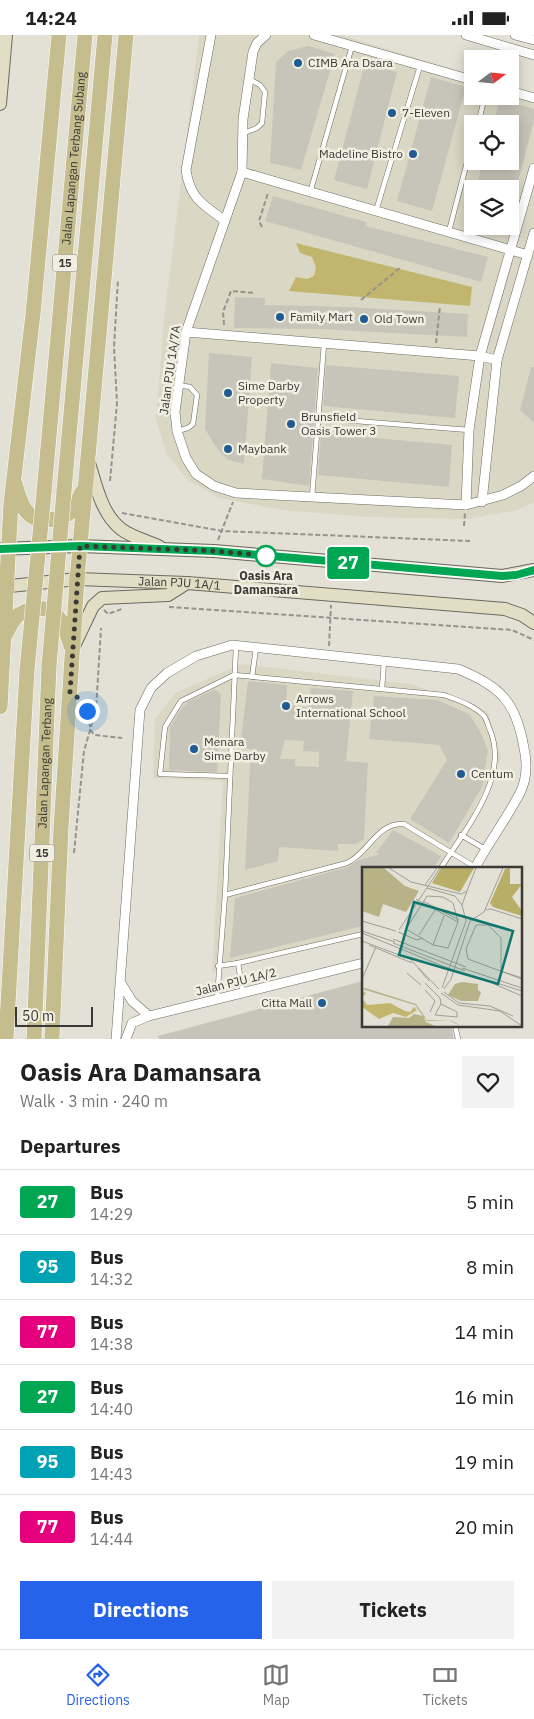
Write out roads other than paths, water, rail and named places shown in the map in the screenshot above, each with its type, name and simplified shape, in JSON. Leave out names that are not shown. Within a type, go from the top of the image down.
[{"type":"main road","points":[[0,104],[6,35]]},
{"type":"main road","points":[[0,707],[4,637],[4,549],[34,304],[59,35]]},
{"type":"main road","name":"Jalan Lapangan Terbang Subang","points":[[27,670],[85,35]]},
{"type":"main road","name":"Jalan Lapangan Terbang Subang","points":[[49,666],[105,35]]},
{"type":"main road","points":[[52,1039],[61,828],[77,579],[126,35]]},
{"type":"main road","points":[[88,458],[103,506],[111,518],[121,529],[166,549]]},
{"type":"main road","points":[[13,480],[21,503],[30,515],[38,519],[60,518],[72,511],[85,483]]},
{"type":"main road","points":[[0,518],[11,503]]},
{"type":"main road","points":[[4,549],[80,546],[214,551],[502,576],[516,575],[534,570]]},
{"type":"main road","name":"Jalan PJU 1A/1","points":[[3,587],[77,579],[187,583],[504,609],[522,615],[534,623]]},
{"type":"main road","points":[[72,650],[93,606],[102,598],[168,595],[187,583]]},
{"type":"main road","points":[[4,637],[16,618],[34,609],[45,609],[54,612],[61,621],[72,650]]},
{"type":"main road","name":"Jalan Lapangan Terbang","points":[[34,1039],[49,666]]},
{"type":"main road","name":"Jalan Lapangan Terbang","points":[[6,1039],[27,670]]},
{"type":"street","points":[[211,35],[186,170],[188,183],[196,199],[224,220]]},
{"type":"street","name":"Jalan PJU 1A/7A","points":[[266,35],[257,43],[253,52],[243,133],[242,172],[186,332],[175,412],[177,431],[186,458],[196,474],[214,486],[236,493],[312,498],[466,505],[482,502],[521,486],[534,476]]},
{"type":"street","points":[[314,35],[464,78]]},
{"type":"street","points":[[466,35],[534,55]]},
{"type":"street","points":[[515,35],[534,40]]},
{"type":"street","points":[[519,94],[534,98]]},
{"type":"street","points":[[466,505],[469,430],[480,355],[534,168]]},
{"type":"street","points":[[242,172],[528,255]]},
{"type":"street","points":[[482,502],[497,360],[534,233]]},
{"type":"street","points":[[186,332],[480,355],[497,360]]},
{"type":"street","points":[[116,1039],[140,709],[151,688],[167,673],[196,656],[236,646],[458,669],[484,680],[506,698],[520,724],[527,764],[521,791],[475,867]]},
{"type":"street","name":"Jalan PJU 1A/2","points":[[126,1039],[132,1023],[149,1016],[362,963]]},
{"type":"street","points":[[121,983],[132,1001],[149,1016]]},
{"type":"lane","points":[[310,193],[352,45]]},
{"type":"lane","points":[[376,211],[420,64]]},
{"type":"lane","points":[[243,133],[257,128],[262,123],[264,93],[260,85],[249,79]]},
{"type":"lane","points":[[449,231],[465,170]]},
{"type":"lane","points":[[312,498],[324,344]]},
{"type":"lane","points":[[177,431],[188,428],[193,424],[197,395],[190,387],[178,385]]},
{"type":"lane","points":[[318,418],[469,430]]},
{"type":"lane","points":[[217,1000],[218,966],[225,895],[236,646]]},
{"type":"lane","points":[[252,677],[256,648]]},
{"type":"lane","points":[[382,689],[384,661]]},
{"type":"lane","points":[[230,775],[160,774],[165,727],[181,701],[234,675],[444,695],[469,705],[484,717],[494,739],[496,760],[482,800],[442,867]]},
{"type":"lane","points":[[225,895],[357,859],[383,829],[393,823],[404,824],[475,867]]},
{"type":"lane","points":[[461,835],[485,849]]},
{"type":"lane","points":[[218,966],[362,934]]},
{"type":"lane","points":[[238,963],[243,993]]},
{"type":"place","name":"CIMB Ara Dsara","points":[[298,63]]},
{"type":"place","name":"7-Eleven","points":[[392,113]]},
{"type":"place","name":"Madeline Bistro","points":[[413,154]]},
{"type":"place","name":"Family Mart","points":[[280,317]]},
{"type":"place","name":"Old Town","points":[[364,319]]},
{"type":"place","name":"Sime Darby Property","points":[[228,393]]},
{"type":"place","name":"Brunsfield Oasis Tower 3","points":[[291,424]]},
{"type":"place","name":"Maybank","points":[[228,449]]},
{"type":"place","name":"Oasis Ara Damansara","points":[[266,556]]},
{"type":"place","name":"Arrows International School","points":[[286,706]]},
{"type":"place","name":"Menara Sime Darby","points":[[194,749]]},
{"type":"place","name":"Centum","points":[[461,774]]},
{"type":"place","name":"Citta Mall","points":[[322,1003]]}]
